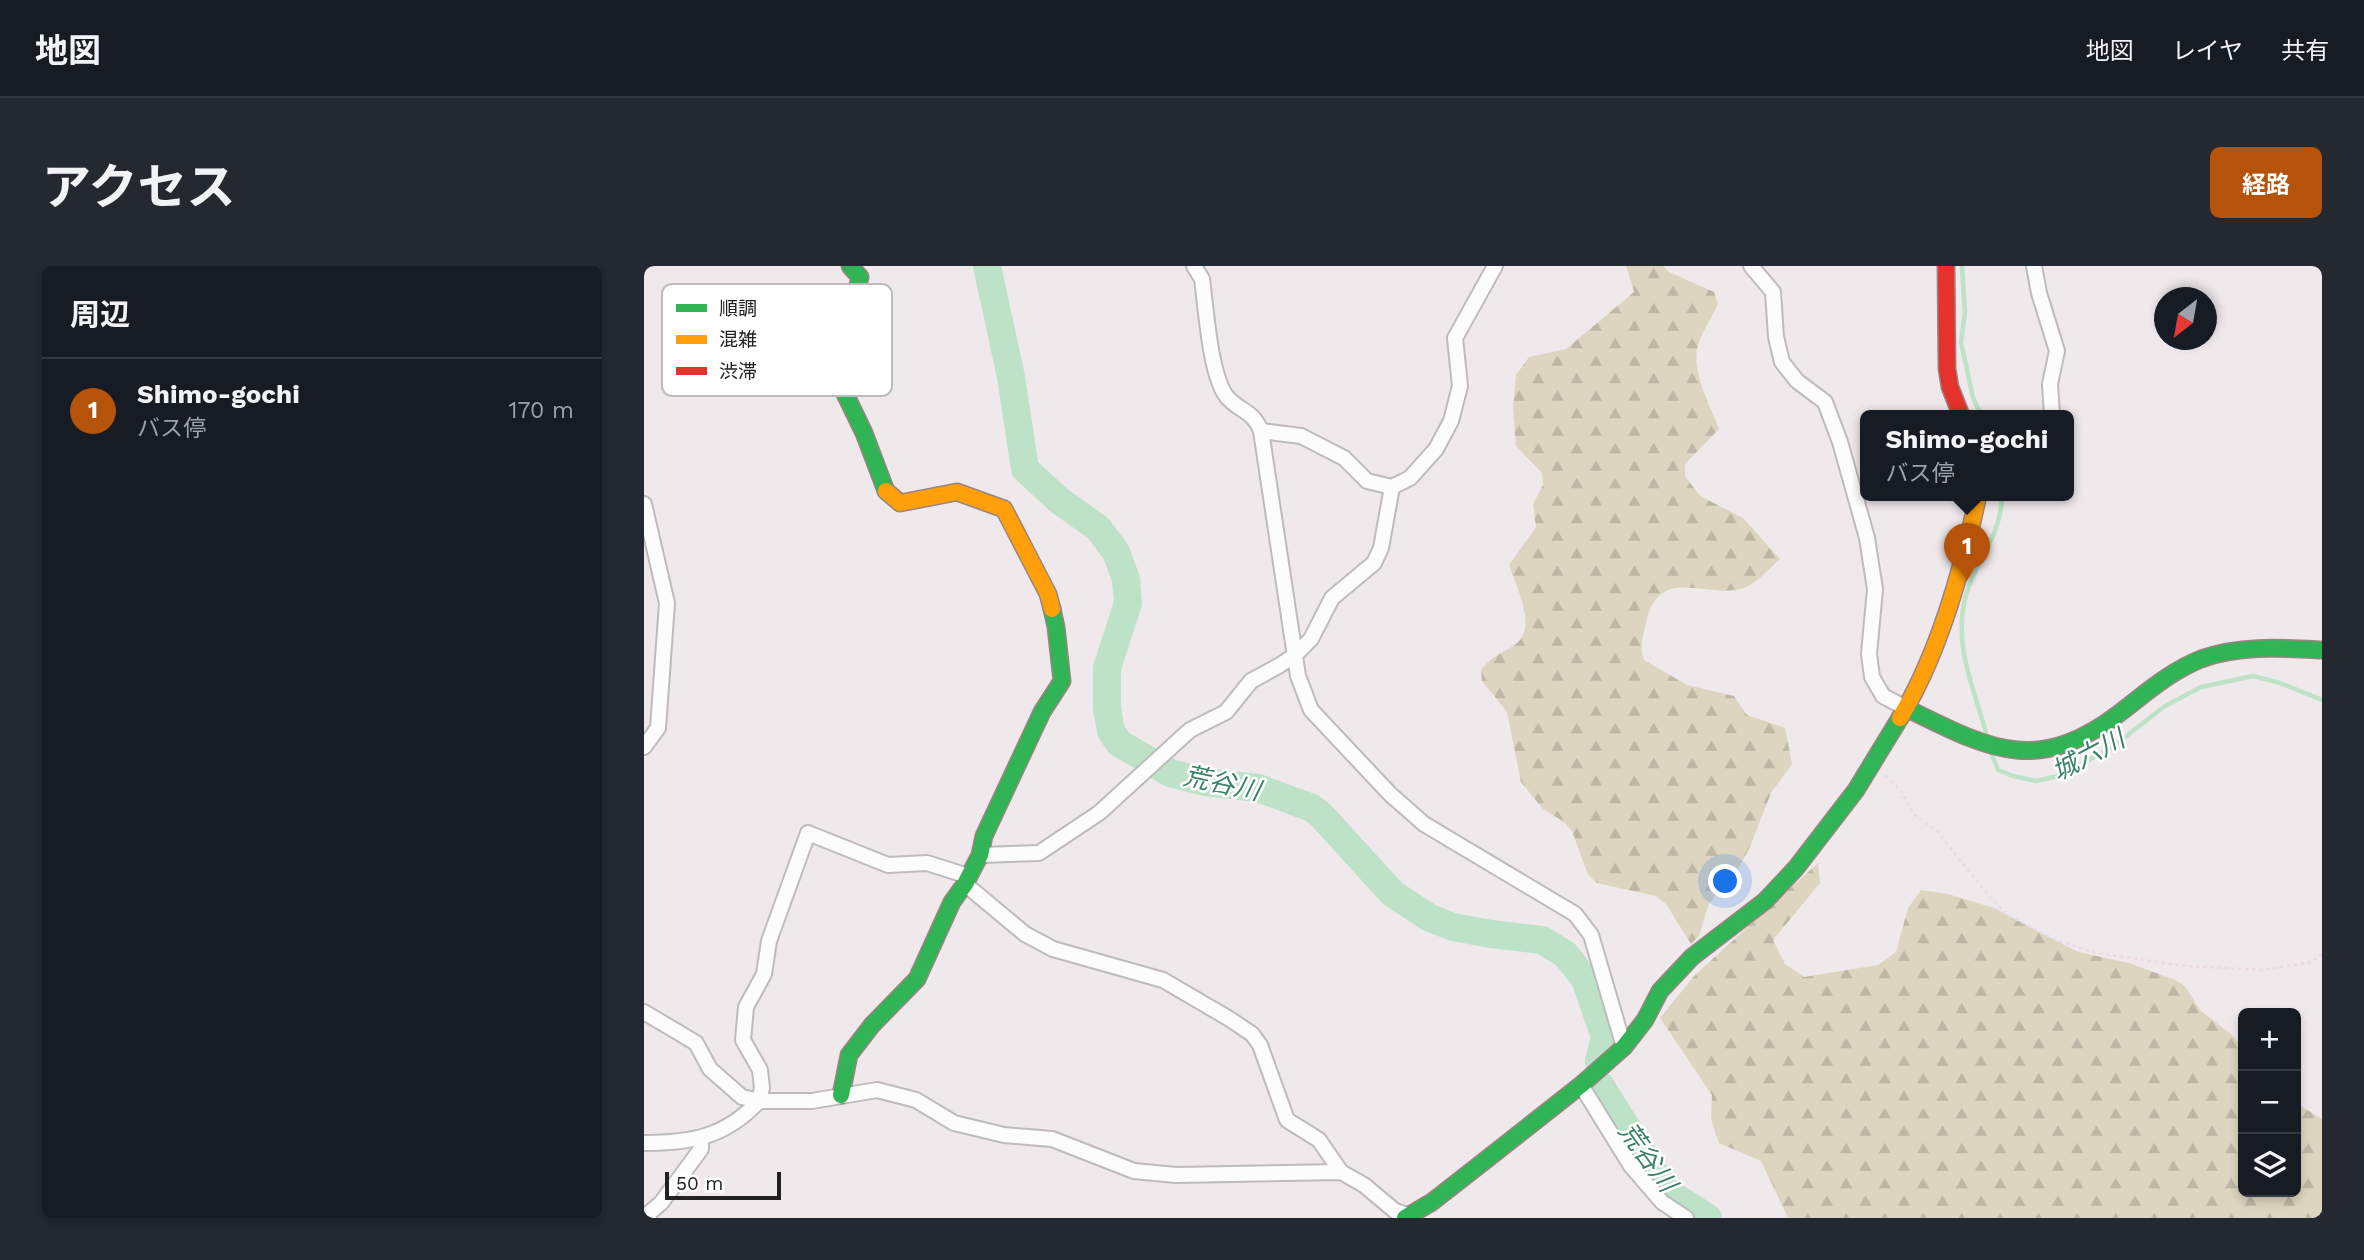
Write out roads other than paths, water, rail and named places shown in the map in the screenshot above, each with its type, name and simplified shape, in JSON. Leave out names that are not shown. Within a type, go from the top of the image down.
[{"type":"street","points":[[850,266],[860,277],[858,284]]},
{"type":"street","points":[[1194,266],[1202,279],[1216,375],[1227,397],[1256,419],[1261,431],[1294,654],[1298,676],[1311,710],[1390,794],[1424,824],[1574,914],[1591,935],[1624,1046]]},
{"type":"street","points":[[1261,431],[1301,436],[1344,458],[1367,481],[1392,487],[1410,478],[1436,449],[1451,421],[1460,386],[1455,338],[1495,266]]},
{"type":"street","points":[[1751,266],[1773,292],[1776,337],[1782,362],[1797,381],[1825,402],[1840,442],[1867,538],[1875,589],[1869,654],[1872,677],[1883,696],[1954,731],[2007,748],[2036,751],[2065,746],[2094,731],[2161,680],[2200,659],[2244,649],[2322,650]]},
{"type":"street","points":[[1945,266],[1947,302],[1944,343],[1950,384],[1959,410]]},
{"type":"street","points":[[2034,266],[2039,293],[2057,351],[2050,384],[2052,410]]},
{"type":"street","points":[[841,1096],[849,1055],[872,1025],[917,979],[952,902],[980,855],[984,836],[1042,712],[1062,681],[1056,626],[1048,594],[1003,509],[957,492],[900,503],[887,492],[846,396]]},
{"type":"street","points":[[980,855],[1039,853],[1099,813],[1158,756],[1190,730],[1226,712],[1251,681],[1280,665],[1311,639],[1332,598],[1374,563],[1381,548],[1392,487]]},
{"type":"street","points":[[644,1143],[674,1143],[701,1139],[743,1118],[759,1101],[762,1088],[760,1070],[743,1041],[746,1007],[764,974],[769,942],[808,834],[888,865],[927,863],[967,880],[1007,920],[1034,939],[1053,949],[1163,981],[1228,1018],[1252,1034],[1261,1045],[1287,1120],[1319,1140],[1341,1172],[1364,1185],[1395,1211],[1410,1217],[1581,1085],[1624,1046],[1645,1020],[1660,991],[1692,957],[1765,901],[1796,868],[1856,790],[1906,708],[1935,642],[1968,544],[1977,501]]},
{"type":"street","points":[[644,504],[667,603],[658,728],[644,747]]},
{"type":"street","points":[[644,1012],[696,1043],[710,1069],[742,1097],[759,1101],[812,1101],[877,1090],[916,1100],[954,1122],[1004,1135],[1052,1139],[1134,1171],[1176,1175],[1341,1172]]},
{"type":"street","points":[[1581,1085],[1631,1166],[1662,1202],[1686,1218]]},
{"type":"street","points":[[649,1218],[648,1214],[661,1203],[701,1149],[701,1139]]},
{"type":"waterway","name":"荒谷川","points":[[987,266],[1011,377],[1025,469],[1060,501],[1098,528],[1116,552],[1126,579],[1128,603],[1107,668],[1107,709],[1111,731],[1119,743],[1170,773],[1205,782],[1258,788],[1312,808],[1393,894],[1430,918],[1453,927],[1542,940],[1565,954],[1585,979],[1605,1037],[1599,1061]]},
{"type":"waterway","name":"城六川","points":[[1962,266],[1965,312],[1961,342],[1973,398],[1979,410]]},
{"type":"waterway","name":"城六川","points":[[1987,737],[1963,650],[1962,614],[1971,582],[1993,536],[2002,501]]},
{"type":"waterway","name":"城六川","points":[[1991,752],[1998,770],[2036,781],[2058,776],[2111,748],[2165,706],[2201,687],[2253,676],[2280,683],[2322,700]]},
{"type":"waterway","name":"荒谷川","points":[[1600,1085],[1666,1191],[1708,1218]]},
{"type":"place","name":"Shimo-gochi","points":[[1967,581]]}]
